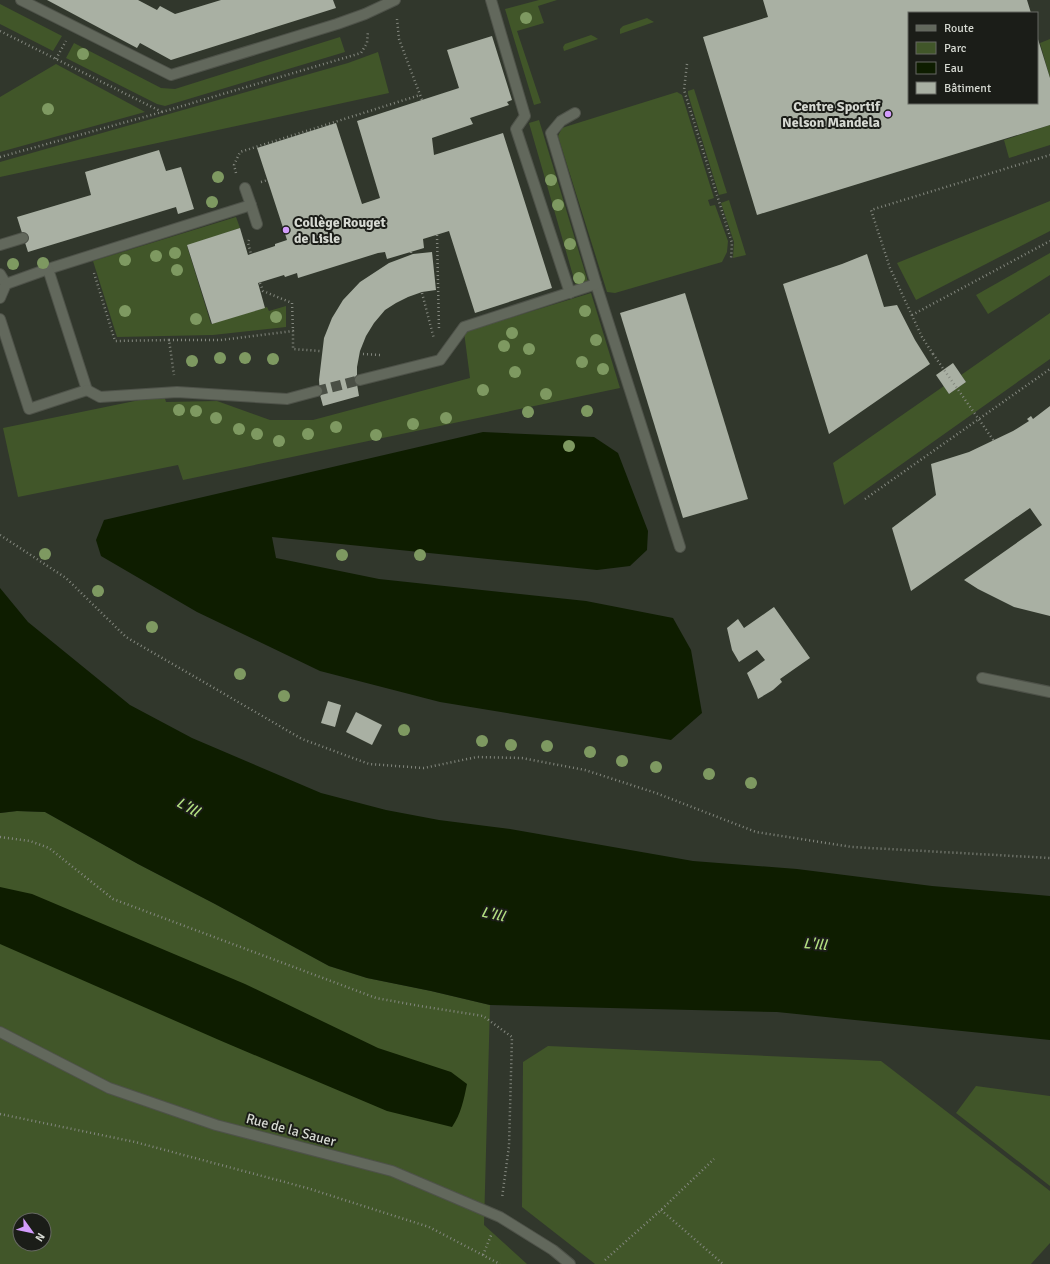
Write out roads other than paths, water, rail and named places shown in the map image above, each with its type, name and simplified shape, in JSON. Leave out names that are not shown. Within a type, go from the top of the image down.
[{"type":"street","points":[[21,0],[171,75],[365,14],[395,0]]},
{"type":"street","points":[[491,0],[525,116],[516,129],[570,293]]},
{"type":"street","points":[[575,113],[561,121],[552,133],[596,284],[680,547]]},
{"type":"street","points":[[245,188],[257,224]]},
{"type":"street","points":[[0,298],[6,284],[48,269],[251,205]]},
{"type":"street","points":[[0,245],[24,238]]},
{"type":"street","points":[[48,269],[87,390],[100,397],[177,392],[287,399],[317,391]]},
{"type":"street","points":[[0,274],[6,284]]},
{"type":"street","points":[[360,380],[440,360],[464,327],[596,284]]},
{"type":"street","points":[[0,320],[29,409],[87,390]]},
{"type":"street","points":[[982,678],[1050,692]]},
{"type":"street","name":"Rue de la Sauer","points":[[0,1032],[109,1088],[216,1125],[392,1171],[500,1217],[552,1250],[570,1264]]},
{"type":"water","points":[[483,432],[594,437],[618,453],[648,531],[647,550],[630,566],[597,570],[272,537],[276,558],[379,579],[586,601],[673,618],[691,650],[702,713],[671,740],[440,702],[320,671],[197,612],[101,556],[96,540],[104,520]]},
{"type":"water","name":"L'Ill","points":[[0,588],[28,622],[130,705],[192,738],[321,793],[386,810],[439,820],[510,829],[693,861],[797,869],[932,886],[1050,896],[1050,1040],[777,1012],[490,1005],[367,978],[329,966],[138,864],[45,812],[17,811],[0,813]]},
{"type":"water","points":[[0,887],[32,894],[245,984],[378,1048],[451,1072],[467,1084],[458,1117],[452,1127],[387,1111],[219,1040],[0,944]]},
{"type":"tunnel","points":[[317,391],[360,380]]},
{"type":"place","name":"Centre Sportif Nelson Mandela","points":[[888,114]]},
{"type":"place","name":"Collège Rouget de Lisle","points":[[286,230]]}]
